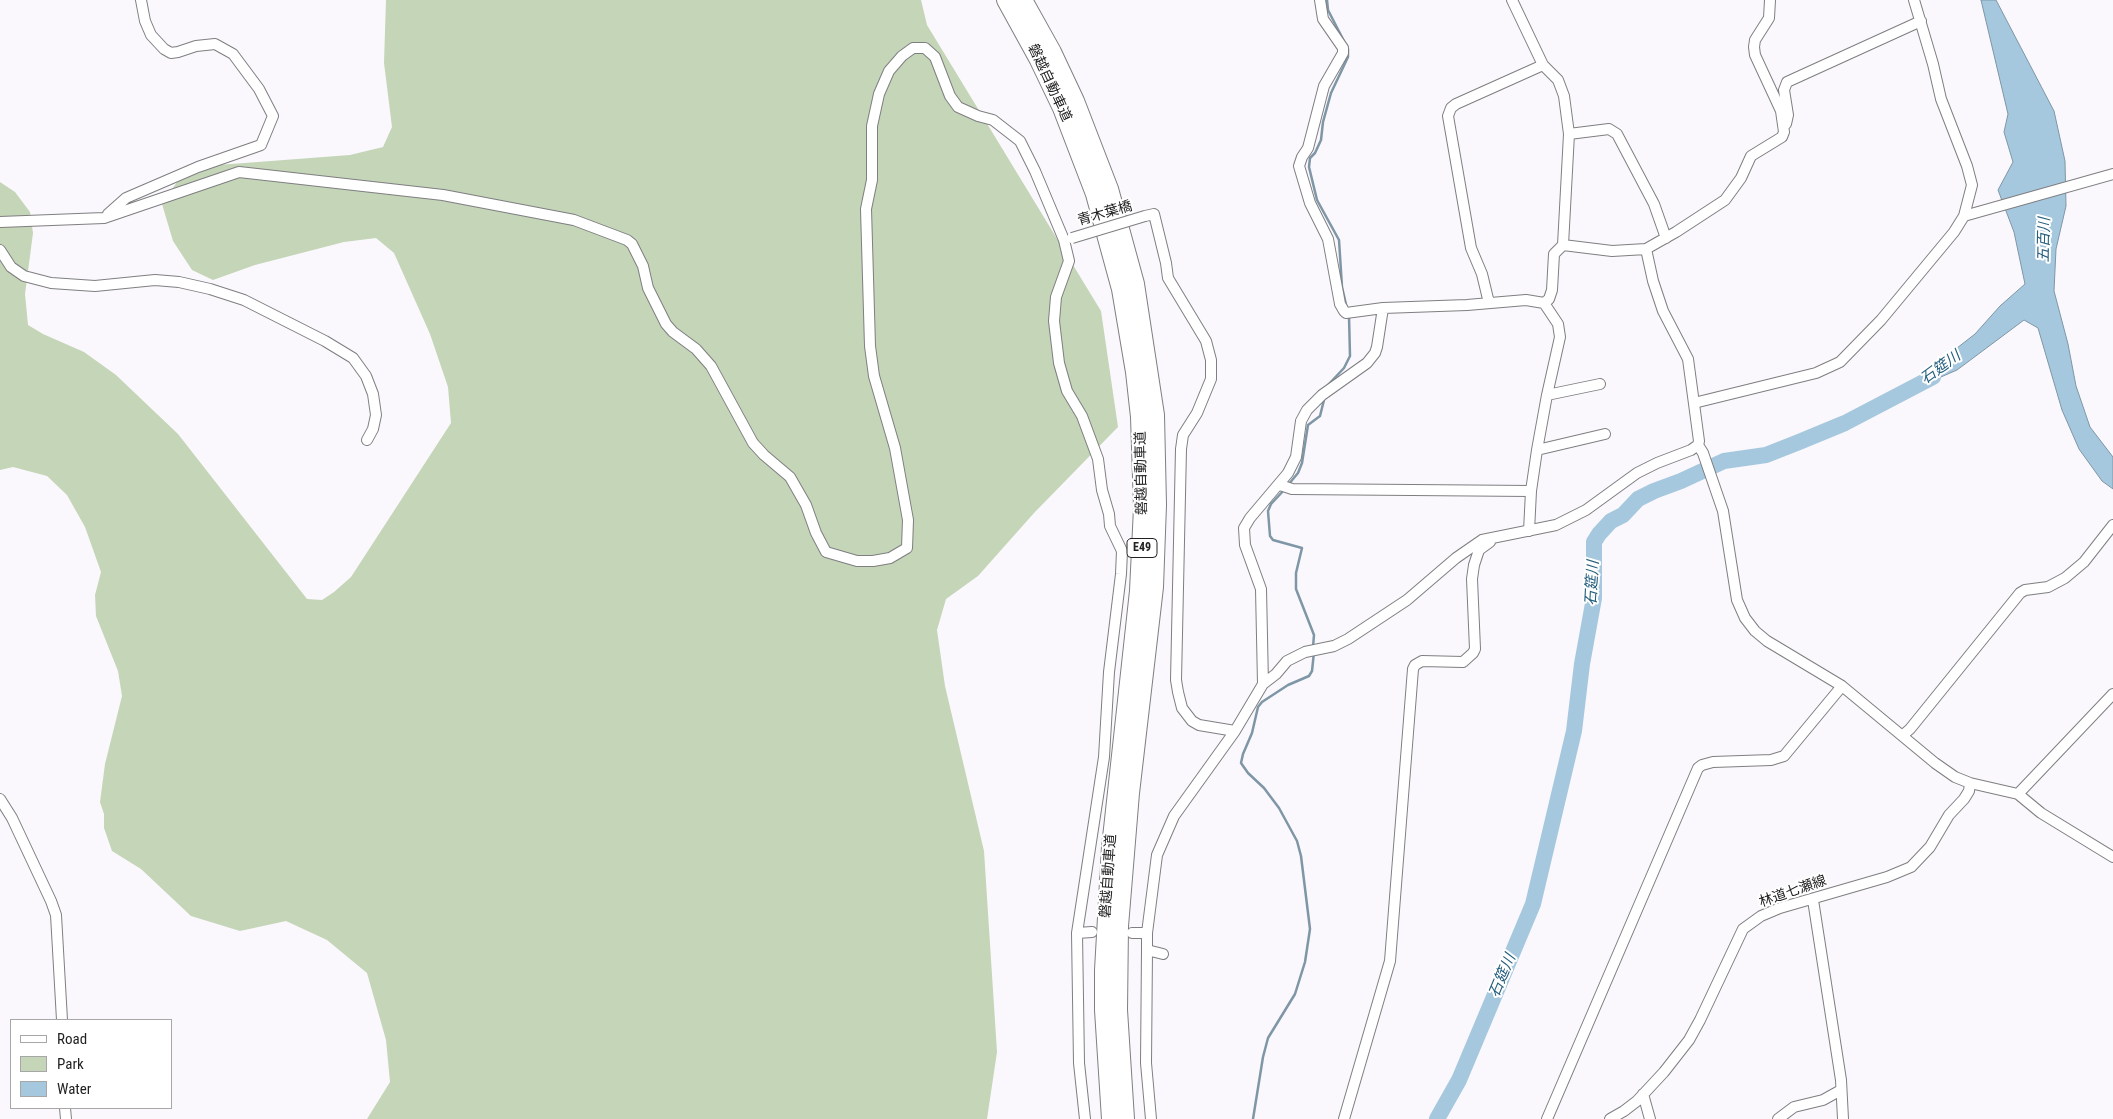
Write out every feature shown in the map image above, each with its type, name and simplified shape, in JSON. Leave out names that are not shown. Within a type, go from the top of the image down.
[{"type":"highway","name":"磐越自動車道","points":[[1006,0],[1039,60],[1062,108],[1095,194],[1121,289],[1135,372],[1140,418],[1143,508],[1139,591],[1111,847],[1106,919],[1104,1010],[1111,1119]]},
{"type":"highway","name":"磐越自動車道","points":[[1023,0],[1052,52],[1075,101],[1109,189],[1135,284],[1155,415],[1157,505],[1154,587],[1130,793],[1119,926],[1118,1010],[1125,1119]]},
{"type":"street","points":[[104,218],[126,198],[198,167],[260,145],[273,116],[259,89],[233,54],[216,44],[196,46],[171,53],[164,49],[151,35],[145,21],[141,0]]},
{"type":"street","points":[[1320,0],[1323,19],[1343,48],[1343,54],[1324,86],[1308,148],[1300,161],[1301,174],[1310,204],[1328,239],[1340,304],[1346,313],[1384,308],[1526,300],[1544,303],[1549,299],[1552,290],[1554,254],[1563,245],[1569,134],[1562,89],[1558,80],[1543,66],[1512,0]]},
{"type":"street","points":[[1563,245],[1612,251],[1646,249],[1726,200],[1733,192],[1751,156],[1780,138],[1784,132],[1781,111],[1754,47],[1755,40],[1768,18],[1770,0]]},
{"type":"street","points":[[1694,403],[1816,373],[1840,362],[1881,320],[1954,232],[1964,216],[1972,185],[1967,166],[1941,99],[1914,0]]},
{"type":"street","points":[[1783,127],[1788,115],[1784,90],[1787,82],[1921,21]]},
{"type":"street","points":[[0,222],[104,218],[239,172],[443,195],[574,220],[627,240],[632,244],[643,266],[648,288],[666,324],[696,349],[711,366],[754,443],[764,455],[790,477],[806,505],[816,533],[826,552],[856,561],[890,558],[907,548],[908,520],[895,448],[874,376],[870,346],[866,209],[872,180],[872,126],[879,94],[889,71],[902,56],[913,48],[925,48],[935,58],[950,96],[958,107],[993,120],[1020,140],[1068,239],[1070,261],[1056,297],[1054,321],[1059,362],[1067,391],[1082,416],[1098,459],[1102,490],[1109,514],[1110,526],[1122,552],[1121,574],[1108,672],[1104,757],[1077,933],[1079,1063],[1085,1119]]},
{"type":"street","points":[[1489,303],[1482,274],[1471,248],[1448,116],[1451,108],[1456,104],[1543,66]]},
{"type":"street","points":[[1569,134],[1608,129],[1617,134],[1654,204],[1666,238]]},
{"type":"street","points":[[1964,216],[2084,184],[2113,174]]},
{"type":"street","name":"青木葉橋","points":[[1068,239],[1154,214],[1168,278],[1206,342],[1211,360],[1211,379],[1197,413],[1183,435],[1180,449],[1176,680],[1182,708],[1192,721],[1199,725],[1235,731]]},
{"type":"street","points":[[1646,249],[1653,281],[1663,312],[1688,359],[1700,449],[1718,496],[1727,528],[1735,594],[1745,618],[1755,631],[1767,641],[1842,686],[1945,770],[1970,783],[2018,794],[2041,813],[2113,858]]},
{"type":"street","points":[[0,250],[11,267],[24,276],[50,283],[95,286],[155,280],[179,282],[210,289],[244,300],[325,341],[353,358],[366,376],[373,394],[376,415],[373,429],[367,440]]},
{"type":"street","points":[[1529,531],[1531,491],[1537,450],[1561,333],[1544,303]]},
{"type":"street","points":[[1151,1119],[1146,1063],[1147,933],[1157,855],[1174,816],[1235,731],[1263,684],[1262,588],[1244,545],[1244,533],[1250,518],[1280,485],[1294,462],[1301,421],[1307,410],[1322,395],[1367,363],[1375,353],[1378,347],[1384,308]]},
{"type":"street","points":[[1547,394],[1600,384]]},
{"type":"street","points":[[1537,450],[1604,434]]},
{"type":"street","points":[[1263,684],[1271,680],[1287,661],[1305,652],[1334,646],[1348,639],[1407,600],[1466,550],[1482,540],[1556,525],[1601,500],[1637,473],[1665,459],[1700,449]]},
{"type":"street","points":[[1280,485],[1292,489],[1531,491]]},
{"type":"street","points":[[1903,735],[1910,730],[2020,593],[2025,590],[2048,587],[2065,578],[2084,562],[2113,525]]},
{"type":"street","points":[[1344,1119],[1390,961],[1413,669],[1418,663],[1424,661],[1463,662],[1474,653],[1472,579],[1474,565],[1479,550],[1494,540],[1496,536]]},
{"type":"street","points":[[1548,1119],[1698,768],[1702,764],[1713,762],[1771,760],[1784,756],[1842,686]]},
{"type":"street","points":[[2018,794],[2113,694]]},
{"type":"street","name":"林道七瀬線","points":[[1610,1119],[1624,1111],[1643,1094],[1664,1072],[1689,1040],[1743,929],[1761,916],[1887,876],[1917,862],[1936,838],[1949,815],[1967,795],[1970,783]]},
{"type":"street","points":[[0,798],[12,818],[52,901],[56,915],[62,1019]]},
{"type":"street","points":[[1812,900],[1841,1090],[1843,1119]]},
{"type":"street","points":[[1077,933],[1092,932]]},
{"type":"street","points":[[1132,933],[1147,933]]},
{"type":"street","points":[[1147,950],[1163,954]]},
{"type":"street","points":[[1778,1119],[1799,1105],[1823,1100],[1841,1090]]},
{"type":"street","points":[[1643,1094],[1650,1119]]},
{"type":"green space","points":[[386,0],[921,0],[927,25],[1101,311],[1118,427],[1034,513],[978,576],[946,599],[937,630],[945,686],[984,851],[997,1052],[987,1119],[367,1119],[390,1082],[386,1040],[367,973],[327,940],[286,921],[240,931],[191,916],[141,869],[112,851],[104,828],[104,814],[100,802],[105,764],[122,696],[118,671],[96,616],[95,595],[101,572],[85,527],[67,495],[47,476],[13,467],[0,470],[0,182],[15,192],[30,212],[33,233],[25,294],[28,325],[43,334],[84,352],[116,375],[178,434],[307,599],[322,600],[351,577],[451,423],[448,387],[430,334],[394,253],[376,238],[344,242],[255,265],[213,280],[192,270],[173,241],[162,204],[177,182],[218,165],[350,155],[383,147],[392,127],[384,63]]},
{"type":"water","name":"五百川","points":[[1981,0],[1996,0],[2054,111],[2065,161],[2066,206],[2056,249],[2054,291],[2068,344],[2076,386],[2090,427],[2113,457],[2113,489],[2102,481],[2079,449],[2062,410],[2038,328],[2024,320],[1957,370],[1911,390],[1948,355],[1975,334],[2000,306],[2025,284],[2014,232],[1998,190],[2013,162],[2004,132],[2008,114]]},
{"type":"waterway","points":[[1327,0],[1328,10],[1348,49],[1348,57],[1331,93],[1323,122],[1321,140],[1315,153],[1310,158],[1309,167],[1317,200],[1339,240],[1342,287],[1347,309]]},
{"type":"waterway","points":[[1328,385],[1344,368],[1350,356],[1349,316]]},
{"type":"waterway","name":"石筵川","points":[[1437,1119],[1459,1080],[1533,904],[1574,731],[1582,664],[1594,598],[1594,542],[1599,534],[1611,521],[1623,515],[1638,499],[1654,491],[1724,461],[1766,455],[1799,442],[1845,423],[1933,377]]},
{"type":"waterway","points":[[1288,485],[1298,473],[1302,463],[1308,425],[1320,416],[1324,400]]},
{"type":"waterway","points":[[1285,489],[1271,504],[1268,511],[1270,536],[1273,540],[1302,548],[1296,573],[1296,589],[1314,635],[1313,647]]},
{"type":"waterway","points":[[1253,1119],[1268,1038],[1295,994],[1305,962],[1310,929],[1301,856],[1297,841],[1279,808],[1241,763],[1252,733],[1258,707],[1262,702],[1288,685],[1309,676],[1312,671],[1314,652]]}]
